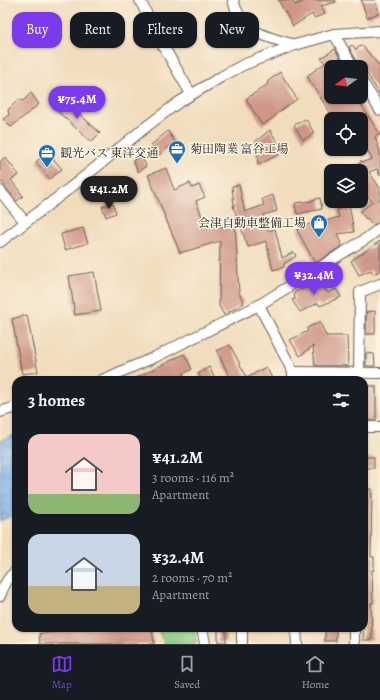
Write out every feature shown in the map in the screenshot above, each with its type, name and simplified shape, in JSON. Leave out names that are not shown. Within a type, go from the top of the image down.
[{"type":"street","points":[[140,0],[158,37],[191,94]]},
{"type":"street","points":[[233,0],[236,12],[247,25],[261,35],[295,45]]},
{"type":"street","points":[[0,242],[147,126],[191,94],[243,65],[295,45],[334,34],[359,31],[380,31]]},
{"type":"street","points":[[334,34],[349,60]]},
{"type":"street","points":[[368,91],[380,110]]},
{"type":"street","points":[[0,191],[25,222]]},
{"type":"street","points":[[111,376],[155,357],[259,305],[380,228]]},
{"type":"street","points":[[359,373],[360,292],[380,284]]},
{"type":"street","points":[[259,305],[293,376],[380,373]]},
{"type":"street","points":[[0,412],[12,408]]},
{"type":"street","points":[[368,427],[380,427]]},
{"type":"street","points":[[0,596],[12,574]]},
{"type":"street","points":[[203,632],[205,644]]},
{"type":"street","points":[[242,632],[242,644]]},
{"type":"street","points":[[296,632],[297,644]]},
{"type":"street","points":[[354,632],[354,644]]},
{"type":"green space","points":[[159,632],[194,632],[196,644],[165,644]]},
{"type":"water","points":[[12,436],[12,516],[0,521],[0,441]]},
{"type":"building","points":[[278,0],[292,0],[295,5],[307,0],[335,0],[336,2],[321,6],[325,14],[314,18],[312,14],[293,26]]},
{"type":"building","points":[[361,0],[375,0],[379,13],[367,18]]},
{"type":"building","points":[[352,45],[356,49],[362,45],[380,67],[380,95],[368,76],[368,60],[356,60],[349,47]]},
{"type":"building","points":[[335,49],[341,60],[324,60],[324,62],[321,58]]},
{"type":"building","points":[[324,64],[324,103],[307,76]]},
{"type":"building","points":[[280,72],[297,99],[262,125],[246,99],[268,84],[267,82]]},
{"type":"building","points":[[31,93],[39,104],[11,127],[3,119],[9,115],[8,110],[19,99],[23,101]]},
{"type":"building","points":[[62,98],[100,133],[91,142],[54,108]]},
{"type":"building","points":[[325,104],[361,104],[366,112],[330,112]]},
{"type":"building","points":[[368,116],[380,134],[375,137],[380,151],[380,176],[377,169],[369,172],[380,188],[380,222],[373,225],[360,212],[365,208],[368,208],[368,205],[372,202],[368,196],[368,164],[358,164],[361,163],[361,160],[363,162],[372,159],[368,152]]},
{"type":"building","points":[[306,119],[314,133],[303,140],[294,125]]},
{"type":"building","points":[[270,130],[283,152],[258,165],[256,141]]},
{"type":"building","points":[[168,131],[175,142],[158,156],[151,145]]},
{"type":"building","points":[[47,152],[62,169],[50,179],[36,162]]},
{"type":"building","points":[[5,157],[19,175],[11,180],[23,196],[17,201],[0,180],[0,162]]},
{"type":"building","points":[[142,157],[146,166],[138,172],[133,160]]},
{"type":"building","points":[[166,168],[174,190],[190,183],[192,188],[199,185],[205,197],[196,201],[205,225],[217,219],[221,227],[235,222],[239,293],[244,303],[224,315],[219,306],[220,241],[180,253],[148,175]]},
{"type":"building","points":[[239,185],[245,212],[264,205],[262,199],[273,195],[277,211],[263,215],[268,231],[275,229],[282,258],[294,252],[296,256],[284,264],[284,267],[273,270],[266,241],[248,247],[233,206],[232,186]]},
{"type":"building","points":[[320,198],[322,209],[297,214],[295,203],[312,201]]},
{"type":"building","points":[[113,203],[116,213],[106,217],[102,207]]},
{"type":"building","points":[[341,208],[350,208],[354,232],[337,234],[342,246],[315,263],[297,230],[324,217],[325,221],[339,217],[337,210]]},
{"type":"building","points":[[83,228],[88,243],[65,250],[61,234]]},
{"type":"building","points":[[380,241],[380,271],[373,274],[371,270],[359,275],[351,261]]},
{"type":"building","points":[[94,272],[101,311],[75,315],[69,276]]},
{"type":"building","points":[[319,280],[328,293],[336,289],[341,297],[320,306],[318,303],[300,312],[292,300],[295,299],[294,293]]},
{"type":"building","points":[[375,311],[375,334],[366,334],[366,312]]},
{"type":"building","points":[[27,315],[38,372],[22,374],[12,319]]},
{"type":"building","points":[[320,322],[326,336],[347,336],[348,366],[315,366],[313,346],[300,356],[290,340],[308,331],[307,328]]},
{"type":"building","points":[[230,345],[246,376],[229,376],[217,351]]},
{"type":"building","points":[[366,353],[374,354],[375,366],[366,366]]},
{"type":"building","points":[[184,354],[192,369],[183,374],[184,376],[140,376]]},
{"type":"building","points":[[209,367],[214,376],[199,376],[198,374]]},
{"type":"building","points":[[266,367],[271,376],[250,376]]},
{"type":"building","points":[[368,386],[376,386],[376,420],[368,420]]},
{"type":"building","points":[[368,457],[374,457],[374,468],[368,468]]},
{"type":"building","points":[[368,489],[372,489],[371,557],[374,557],[374,570],[372,570],[373,603],[371,603],[372,640],[363,640],[363,632],[368,632]]},
{"type":"building","points":[[52,632],[152,632],[154,644],[40,644],[39,634]]},
{"type":"building","points":[[218,632],[226,632],[226,642],[218,642]]},
{"type":"building","points":[[325,632],[336,632],[336,641],[325,641]]},
{"type":"place","name":"菊田陶業 富谷工場","points":[[177,164]]},
{"type":"place","name":"観光バス 東洋交通","points":[[47,168]]},
{"type":"place","name":"会津自動車整備工場","points":[[319,238]]}]
